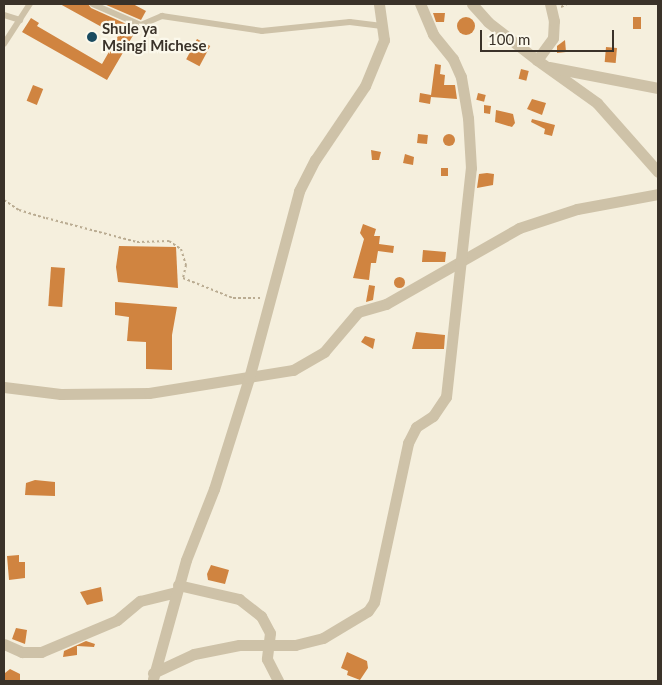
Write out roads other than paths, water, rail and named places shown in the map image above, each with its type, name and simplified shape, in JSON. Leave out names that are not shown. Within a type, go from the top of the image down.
[{"type":"street","points":[[153,677],[177,588],[217,481],[249,378],[299,191],[316,160],[365,86],[384,40],[384,27],[379,4]]},
{"type":"street","points":[[153,677],[194,654],[239,645],[267,646],[323,638],[372,607],[408,443],[416,428],[433,416],[446,397],[471,168],[468,118],[461,77],[453,59],[434,34],[420,4]]},
{"type":"street","points":[[472,4],[488,22],[597,103],[658,172]]},
{"type":"street","points":[[541,63],[553,38],[550,4]]},
{"type":"street","points":[[541,63],[658,88]]},
{"type":"street","points":[[4,387],[61,394],[149,393],[249,378],[306,365],[324,352],[358,312],[386,304],[504,236],[537,220],[577,209],[658,194]]},
{"type":"street","points":[[4,644],[22,652],[41,652],[117,620],[140,601],[177,588],[239,599],[267,623],[270,633],[267,659],[278,681]]},
{"type":"lane","points":[[4,44],[30,4]]},
{"type":"lane","points":[[93,4],[141,25],[162,16],[262,31],[350,22],[384,27]]},
{"type":"lane","points":[[4,15],[20,20]]},
{"type":"place","name":"Shule ya Msingi Michese","points":[[92,37]]}]
